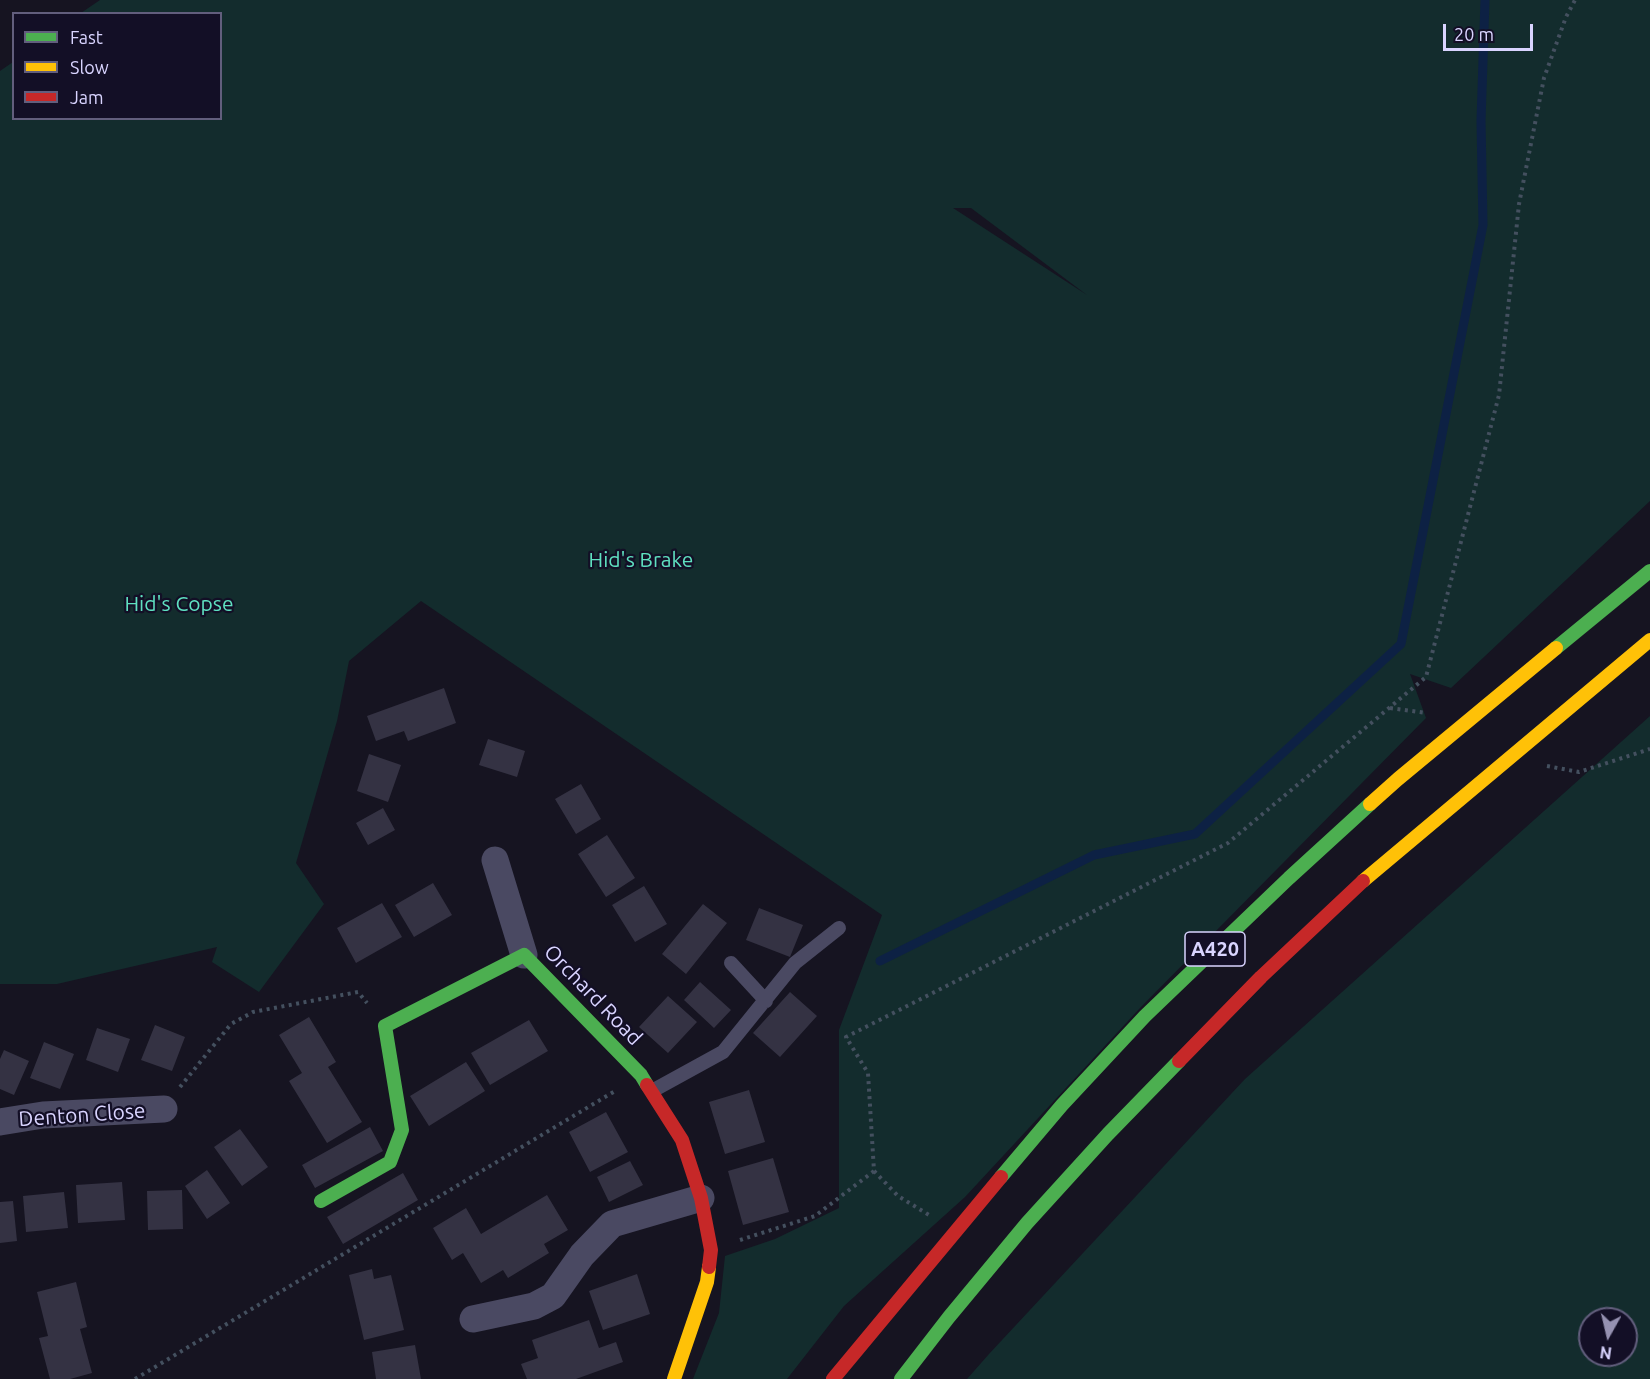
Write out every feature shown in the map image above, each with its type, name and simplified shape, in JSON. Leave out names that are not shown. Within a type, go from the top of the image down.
[{"type":"main road","name":"A420","points":[[833,1379],[1002,1174],[1062,1105],[1145,1016],[1289,878],[1398,779],[1650,571]]},
{"type":"main road","name":"A420","points":[[901,1379],[1027,1223],[1115,1126],[1261,977],[1370,876],[1650,640]]},
{"type":"main road","name":"Orchard Road","points":[[385,1026],[524,954],[560,994],[641,1075],[682,1140],[701,1198],[711,1250],[707,1282],[674,1379]]},
{"type":"main road","points":[[321,1201],[390,1162],[402,1130],[385,1026]]},
{"type":"street","points":[[495,861],[524,954]]},
{"type":"street","name":"Denton Close","points":[[0,1122],[43,1115],[164,1109]]},
{"type":"street","points":[[473,1319],[534,1306],[553,1296],[582,1255],[612,1224],[701,1198]]},
{"type":"lane","points":[[652,1091],[723,1052],[795,963],[839,928]]},
{"type":"lane","points":[[731,963],[766,1001]]},
{"type":"path","points":[[932,1217],[898,1196],[874,1171],[868,1073],[846,1037],[1228,843],[1426,676],[1499,394],[1519,204],[1544,78],[1566,16],[1575,0]]},
{"type":"path","points":[[1542,765],[1579,772],[1650,749]]},
{"type":"path","points":[[164,1109],[195,1066],[231,1024],[253,1012],[358,992],[385,1026]]},
{"type":"path","points":[[135,1379],[641,1075]]},
{"type":"path","points":[[711,1250],[815,1216],[874,1171]]},
{"type":"green space","points":[[100,0],[1650,0],[1650,501],[1451,688],[1410,674],[1426,718],[1140,1008],[965,1197],[844,1306],[787,1379],[693,1379],[719,1313],[725,1256],[775,1239],[839,1208],[839,1030],[882,915],[421,601],[349,661],[337,721],[296,863],[324,904],[259,992],[212,962],[217,947],[57,984],[0,984],[0,71],[12,63],[12,120],[222,120],[222,12],[82,12]],"holes":[[[953,208],[971,208],[1087,295]]]},
{"type":"green space","points":[[1650,716],[1650,1379],[967,1379],[1245,1079]]},
{"type":"building","points":[[444,688],[456,723],[408,741],[404,731],[376,741],[367,716]]},
{"type":"building","points":[[488,739],[525,751],[517,777],[479,765]]},
{"type":"building","points":[[369,754],[401,765],[388,802],[357,791]]},
{"type":"building","points":[[581,784],[601,819],[576,834],[555,799]]},
{"type":"building","points":[[383,808],[395,830],[368,845],[356,823]]},
{"type":"building","points":[[607,835],[635,878],[606,897],[578,854]]},
{"type":"building","points":[[433,883],[452,915],[414,937],[395,905]]},
{"type":"building","points":[[644,886],[667,924],[635,942],[612,905]]},
{"type":"building","points":[[382,903],[402,937],[356,963],[337,928]]},
{"type":"building","points":[[703,904],[727,923],[686,974],[662,954]]},
{"type":"building","points":[[759,908],[803,925],[790,957],[746,940]]},
{"type":"building","points":[[700,982],[731,1010],[714,1028],[684,1000]]},
{"type":"building","points":[[790,992],[817,1016],[780,1057],[753,1033]]},
{"type":"building","points":[[668,996],[697,1022],[668,1053],[639,1027]]},
{"type":"building","points":[[309,1017],[336,1062],[328,1067],[362,1122],[327,1143],[289,1081],[302,1073],[279,1035]]},
{"type":"building","points":[[529,1020],[548,1051],[490,1085],[471,1053]]},
{"type":"building","points":[[155,1025],[185,1037],[172,1071],[141,1060]]},
{"type":"building","points":[[97,1028],[130,1039],[118,1072],[86,1060]]},
{"type":"building","points":[[44,1042],[74,1054],[60,1089],[30,1078]]},
{"type":"building","points":[[4,1050],[29,1061],[14,1095],[0,1089],[0,1059]]},
{"type":"building","points":[[466,1062],[485,1091],[429,1126],[410,1096]]},
{"type":"building","points":[[749,1090],[765,1142],[725,1154],[709,1102]]},
{"type":"building","points":[[606,1112],[628,1152],[590,1172],[569,1132]]},
{"type":"building","points":[[370,1127],[383,1151],[315,1188],[302,1165]]},
{"type":"building","points":[[240,1129],[268,1167],[242,1186],[214,1147]]},
{"type":"building","points":[[773,1158],[789,1212],[743,1225],[728,1171]]},
{"type":"building","points":[[630,1161],[643,1185],[609,1202],[597,1177]]},
{"type":"building","points":[[207,1170],[230,1203],[207,1219],[185,1186]]},
{"type":"building","points":[[403,1173],[418,1200],[343,1244],[327,1217]]},
{"type":"building","points":[[122,1182],[125,1220],[78,1223],[76,1185]]},
{"type":"building","points":[[182,1190],[183,1229],[148,1230],[147,1191]]},
{"type":"building","points":[[64,1192],[68,1228],[26,1232],[23,1196]]},
{"type":"building","points":[[547,1195],[568,1230],[544,1244],[549,1253],[508,1278],[503,1270],[481,1283],[463,1253],[452,1260],[433,1228],[466,1208],[481,1234]]},
{"type":"building","points":[[13,1201],[17,1241],[0,1243],[0,1202]]},
{"type":"building","points":[[372,1269],[374,1279],[391,1275],[404,1330],[364,1340],[349,1275]]},
{"type":"building","points":[[637,1274],[650,1314],[603,1330],[589,1291]]},
{"type":"building","points":[[76,1282],[87,1327],[80,1329],[92,1373],[70,1379],[50,1379],[39,1338],[48,1336],[37,1292]]},
{"type":"building","points":[[589,1320],[599,1348],[616,1342],[623,1362],[576,1379],[527,1379],[521,1364],[538,1358],[532,1340]]},
{"type":"building","points":[[415,1345],[421,1379],[376,1379],[372,1352]]},
{"type":"waterway","points":[[880,961],[1094,855],[1195,834],[1401,644],[1483,225],[1481,121],[1485,0]]},
{"type":"traffic: fast","points":[[1556,648],[1650,571]]},
{"type":"traffic: fast","points":[[1001,1177],[1062,1105],[1145,1016],[1370,804]]},
{"type":"traffic: fast","points":[[321,1201],[390,1162],[402,1130],[385,1026],[524,955],[641,1075],[647,1085]]},
{"type":"traffic: fast","points":[[901,1379],[1027,1223],[1108,1134],[1179,1061]]},
{"type":"traffic: slow","points":[[1363,881],[1650,640]]},
{"type":"traffic: slow","points":[[1370,804],[1556,648]]},
{"type":"traffic: slow","points":[[674,1379],[707,1282],[709,1267]]},
{"type":"traffic: jam","points":[[1179,1061],[1261,977],[1363,881]]},
{"type":"traffic: jam","points":[[647,1085],[682,1140],[701,1198],[711,1250],[709,1267]]},
{"type":"traffic: jam","points":[[833,1379],[1001,1177]]},
{"type":"park label","name":"Hid's Brake","points":[[641,560]]},
{"type":"park label","name":"Hid's Copse","points":[[179,604]]}]
